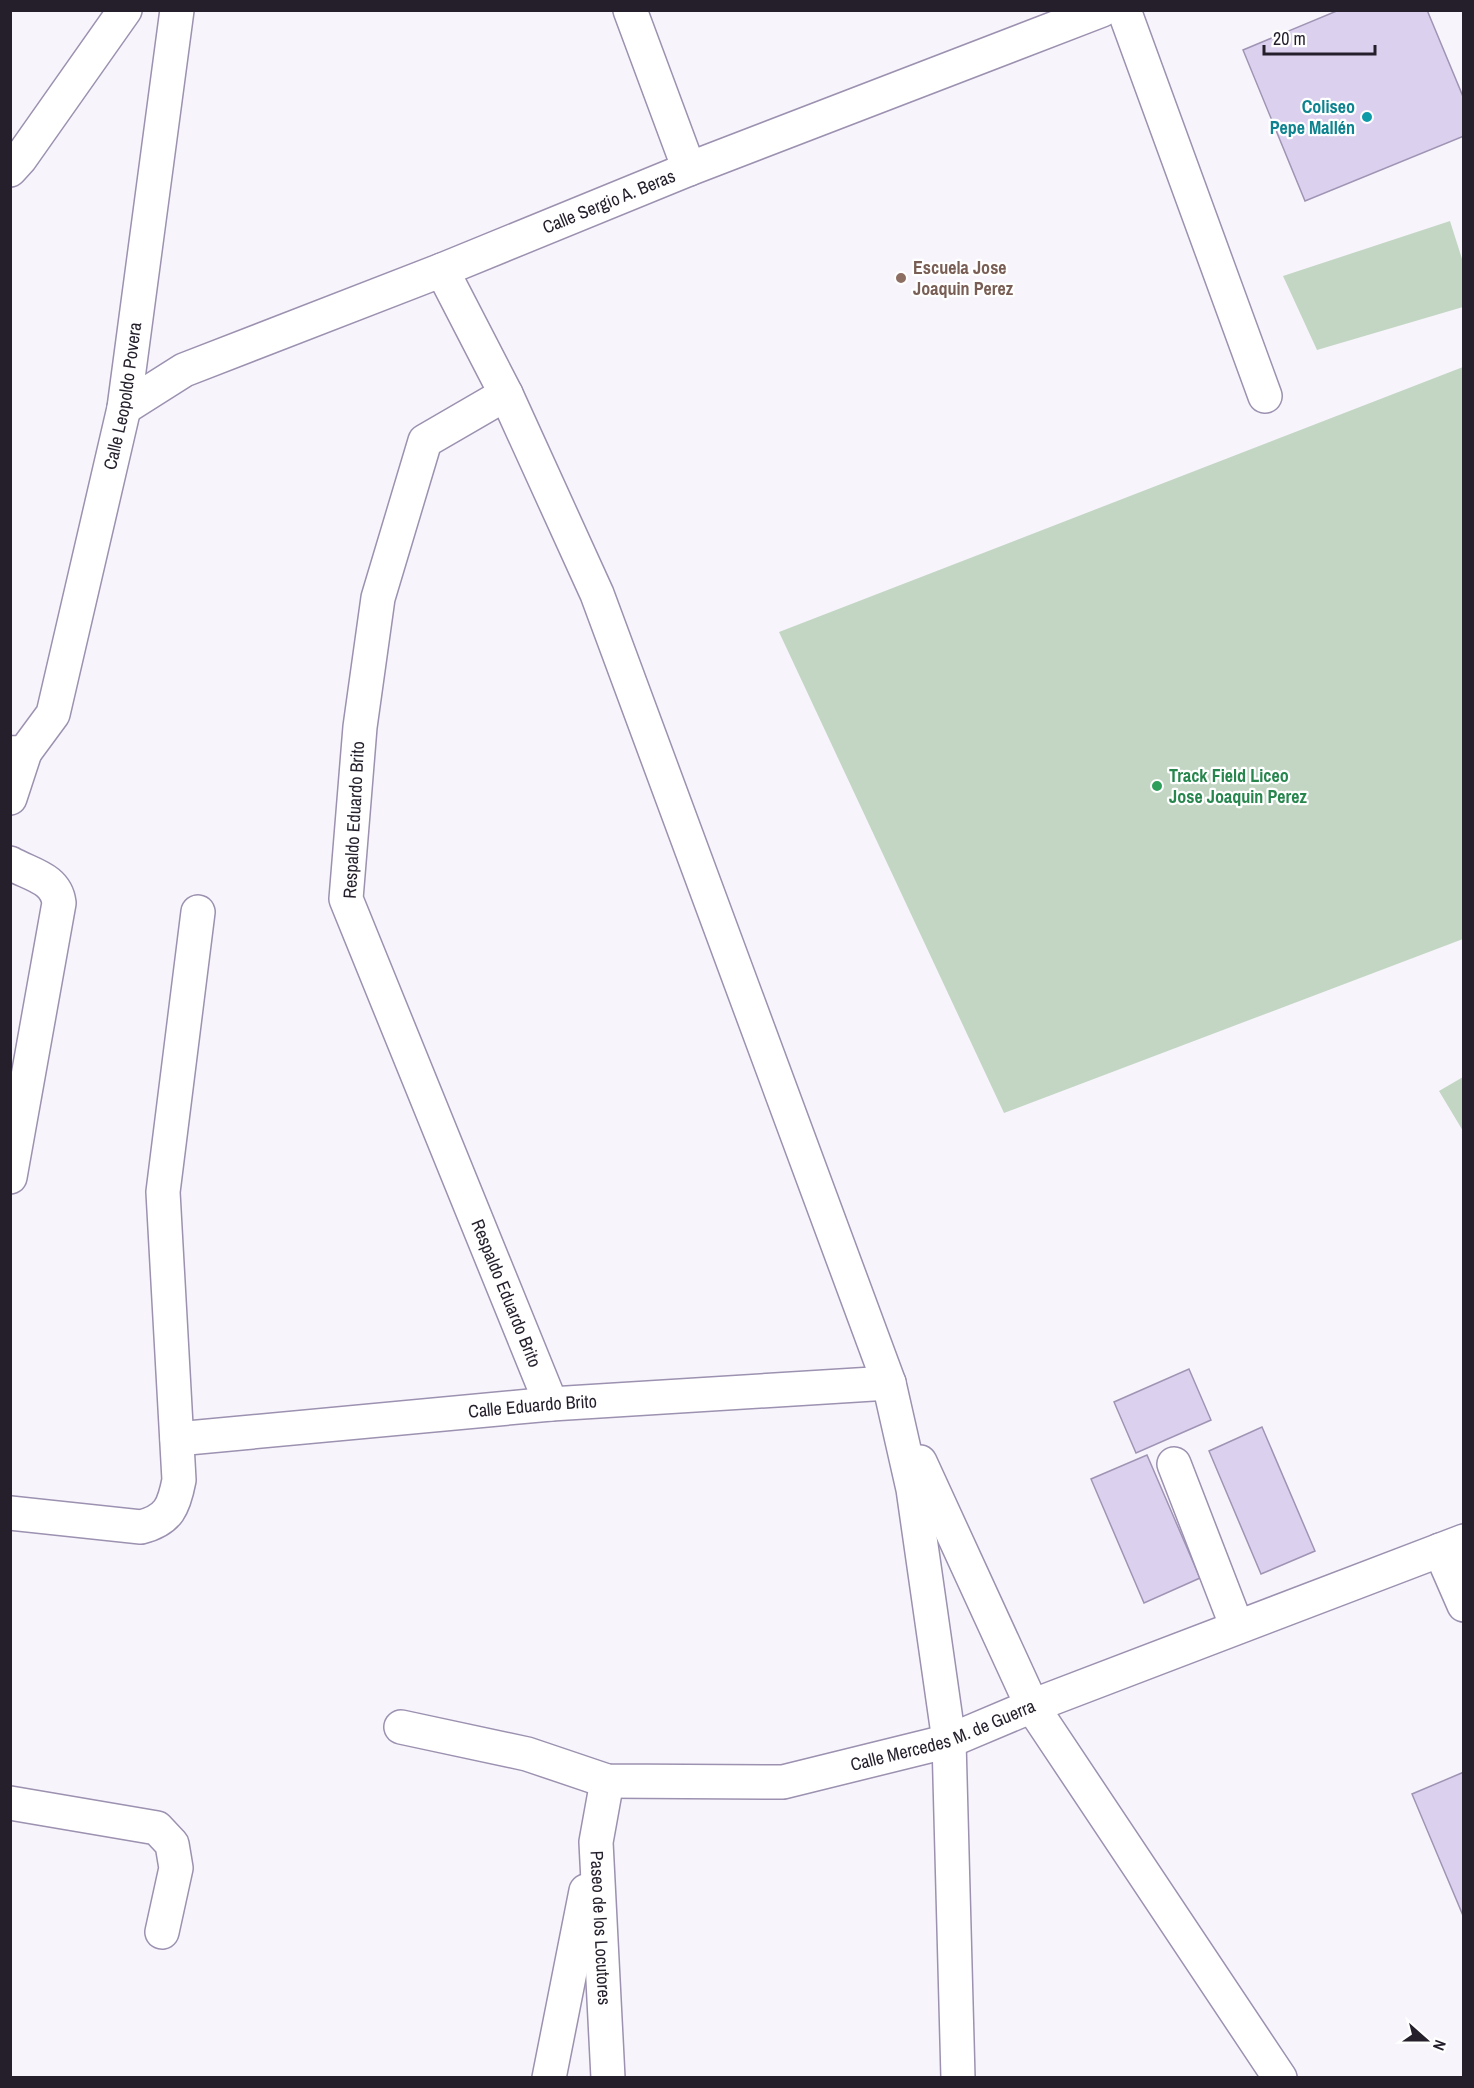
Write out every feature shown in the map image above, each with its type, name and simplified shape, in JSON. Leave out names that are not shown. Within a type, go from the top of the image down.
[{"type":"street","points":[[14,162],[125,10]]},
{"type":"street","name":"Calle Leopoldo Povera","points":[[10,798],[18,752],[53,714],[124,408],[177,10]]},
{"type":"street","points":[[630,10],[689,170]]},
{"type":"street","name":"Calle Sergio A. Beras","points":[[124,408],[184,370],[442,270],[689,170],[1102,10]]},
{"type":"street","points":[[1124,10],[1265,396]]},
{"type":"street","points":[[442,270],[506,394],[597,594],[893,1396],[1032,1706],[1280,2078]]},
{"type":"street","name":"Respaldo Eduardo Brito","points":[[506,394],[425,441],[378,598],[360,727],[346,899],[551,1404]]},
{"type":"street","points":[[10,863],[48,882],[57,891],[59,903],[10,1177]]},
{"type":"street","points":[[10,1513],[141,1527],[154,1524],[169,1513],[175,1501],[179,1480],[163,1192],[198,912]]},
{"type":"street","points":[[893,1396],[913,1489],[949,1741],[958,2078]]},
{"type":"street","name":"Calle Eduardo Brito","points":[[177,1439],[551,1404],[893,1396]]},
{"type":"street","points":[[1174,1464],[1237,1627]]},
{"type":"street","points":[[1452,1545],[1464,1605]]},
{"type":"street","name":"Calle Mercedes M. de Guerra","points":[[400,1727],[527,1754],[607,1781],[783,1782],[949,1741],[1032,1706],[1452,1545]]},
{"type":"street","name":"Paseo de los Locutores","points":[[607,1781],[596,1842],[608,2078]]},
{"type":"street","points":[[10,1803],[157,1828],[172,1844],[176,1868],[162,1932]]},
{"type":"street","points":[[549,2078],[596,1842]]},
{"type":"green space","points":[[1450,221],[1463,262],[1463,307],[1317,350],[1283,276]]},
{"type":"green space","name":"Track Field Liceo Jose Joaquin Perez","points":[[1463,367],[1463,939],[1004,1113],[779,632]]},
{"type":"green space","points":[[1463,1077],[1463,1131],[1439,1091]]},
{"type":"building","name":"Coliseo Pepe Mallén","points":[[1339,10],[1427,10],[1464,99],[1464,136],[1305,201],[1243,50]]},
{"type":"building","points":[[1189,1369],[1211,1420],[1136,1453],[1114,1402]]},
{"type":"building","points":[[1262,1427],[1315,1551],[1261,1574],[1209,1451]]},
{"type":"building","points":[[1147,1455],[1200,1578],[1144,1603],[1091,1479]]},
{"type":"building","points":[[1464,1772],[1464,1918],[1412,1794]]},
{"type":"place","name":"Coliseo Pepe Mallén","points":[[1367,117]]},
{"type":"place","name":"Escuela Jose Joaquin Perez","points":[[901,278]]},
{"type":"place","name":"Track Field Liceo Jose Joaquin Perez","points":[[1157,786]]}]
